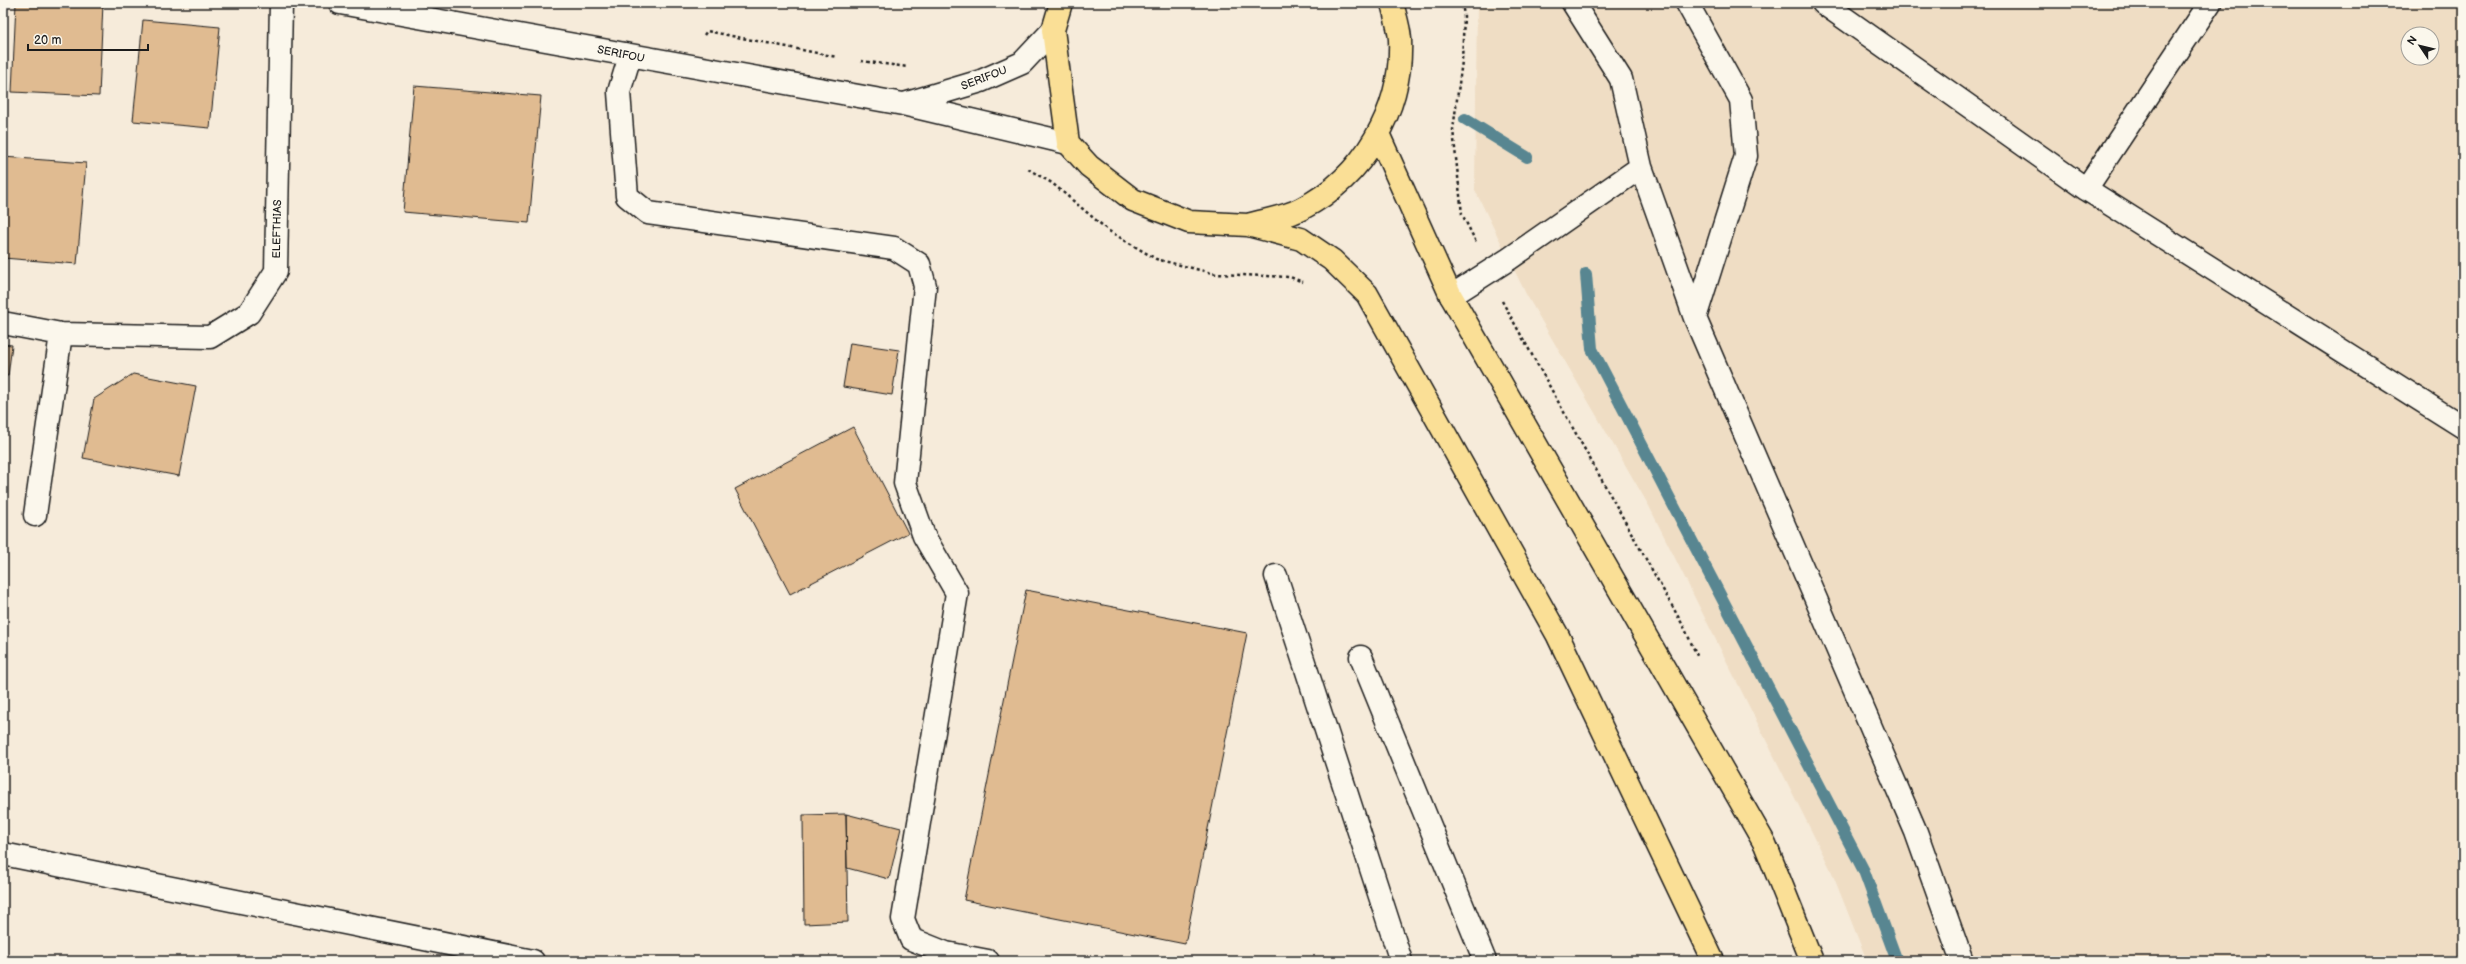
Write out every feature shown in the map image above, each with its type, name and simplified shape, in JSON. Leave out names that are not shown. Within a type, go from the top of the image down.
[{"type":"main road","points":[[1061,3],[1053,30],[1068,143],[1089,166],[1133,200],[1188,222],[1248,225],[1301,239],[1332,260],[1367,294],[1558,636],[1713,961]]},
{"type":"main road","points":[[1248,225],[1301,209],[1346,179],[1379,136],[1397,88],[1400,38],[1392,3]]},
{"type":"main road","points":[[1379,136],[1451,296],[1765,844],[1812,961]]},
{"type":"street","name":"ELEFTHIAS","points":[[3,323],[61,334],[210,337],[249,313],[276,271],[281,3]]},
{"type":"street","name":"SERIFOU","points":[[340,3],[684,66],[903,104],[1068,143]]},
{"type":"street","points":[[1573,3],[1621,79],[1641,166],[1695,318],[1916,832],[1962,961]]},
{"type":"street","points":[[1687,3],[1741,100],[1746,156],[1695,318]]},
{"type":"street","points":[[1823,3],[2086,189],[2463,428]]},
{"type":"street","points":[[2086,189],[2210,3]]},
{"type":"street","name":"SERIFOU","points":[[903,104],[981,81],[1022,63],[1053,30]]},
{"type":"street","points":[[630,56],[619,92],[626,196],[648,213],[894,248],[919,264],[926,286],[906,483],[924,536],[956,593],[902,919],[912,939],[946,953],[988,961]]},
{"type":"street","points":[[1451,296],[1491,271],[1641,166]]},
{"type":"street","points":[[35,514],[61,334]]},
{"type":"street","points":[[1276,576],[1401,961]]},
{"type":"street","points":[[1361,657],[1485,961]]},
{"type":"street","points":[[3,854],[533,961]]},
{"type":"path","points":[[1462,3],[1464,16],[1462,61],[1453,138],[1462,214],[1491,271],[1502,300],[1681,623],[1702,665]]},
{"type":"path","points":[[684,66],[707,31],[842,58]]},
{"type":"path","points":[[857,61],[911,68]]},
{"type":"path","points":[[1026,167],[1052,184],[1109,231],[1156,259],[1216,274],[1290,277],[1311,285]]},
{"type":"shaded area","points":[[1477,3],[2463,3],[2463,961],[1867,961],[1831,870],[1649,506],[1526,294],[1475,190]]},
{"type":"building","points":[[16,3],[103,3],[99,96],[12,92]]},
{"type":"building","points":[[143,20],[220,27],[210,128],[133,121]]},
{"type":"building","points":[[414,86],[541,96],[529,223],[403,212]]},
{"type":"building","points":[[3,157],[86,163],[77,264],[3,258]]},
{"type":"building","points":[[850,343],[899,350],[892,395],[843,387]]},
{"type":"building","points":[[3,344],[12,345],[8,376],[3,375]]},
{"type":"building","points":[[133,374],[196,386],[179,476],[83,458],[94,399]]},
{"type":"building","points":[[853,427],[908,533],[790,594],[735,489]]},
{"type":"building","points":[[1026,590],[1247,633],[1185,944],[964,900]]},
{"type":"building","points":[[846,814],[901,828],[889,879],[847,868]]},
{"type":"building","points":[[846,814],[848,922],[804,924],[803,815]]},
{"type":"waterway","points":[[1465,119],[1527,157]]},
{"type":"waterway","points":[[1586,274],[1592,349],[1864,871],[1897,961]]}]
